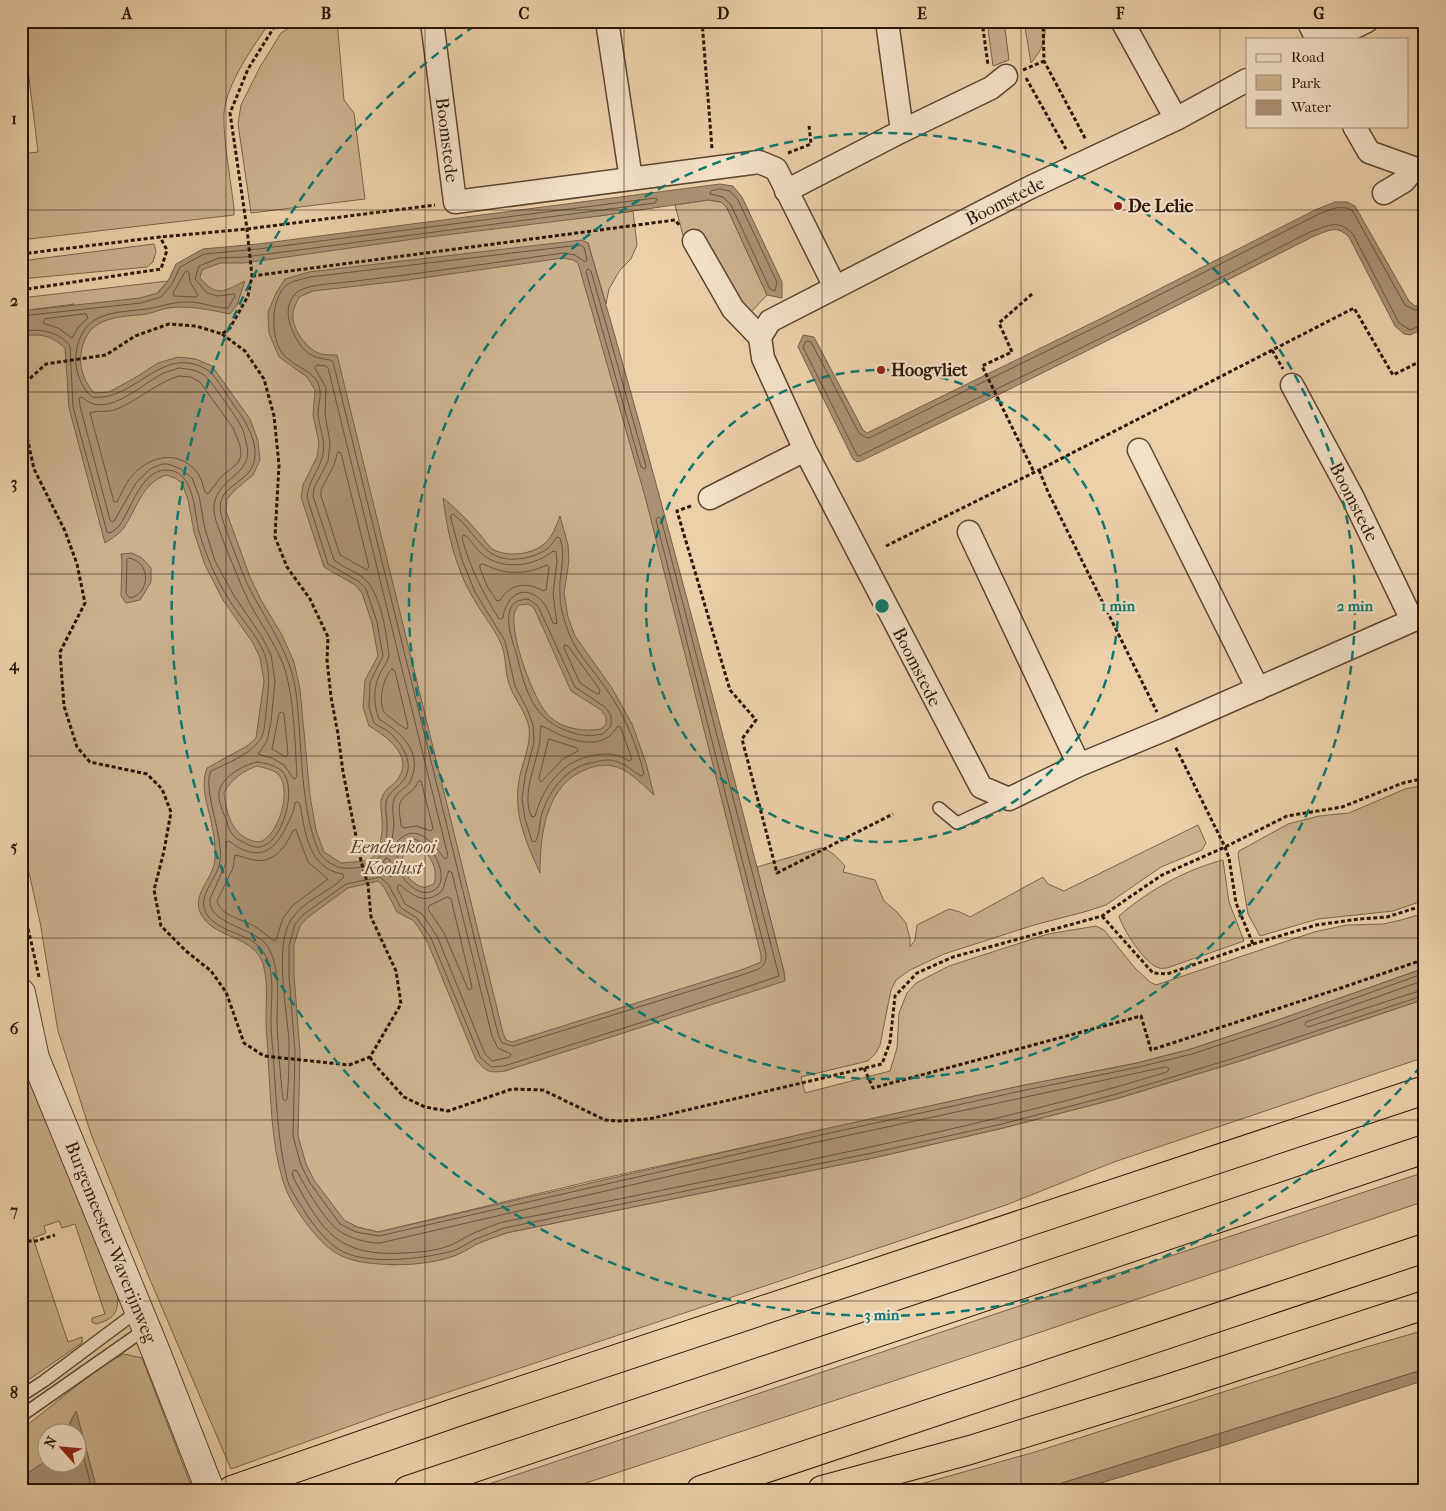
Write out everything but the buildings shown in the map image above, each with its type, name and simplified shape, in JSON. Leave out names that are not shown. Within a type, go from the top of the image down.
[{"type":"highway","points":[[232,1490],[457,1412],[1425,1090]]},
{"type":"highway","points":[[408,1490],[1425,1149]]},
{"type":"highway","points":[[701,1490],[1425,1248]]},
{"type":"highway","points":[[822,1490],[970,1450],[1159,1392],[1425,1305]]},
{"type":"street","name":"Boomstede","points":[[432,21],[455,202],[713,167],[759,162],[767,165]]},
{"type":"street","points":[[607,21],[630,179]]},
{"type":"street","points":[[887,21],[902,131]]},
{"type":"street","points":[[1122,21],[1176,119]]},
{"type":"street","points":[[1308,21],[1316,38]]},
{"type":"street","points":[[1332,38],[1367,21]]},
{"type":"street","points":[[786,191],[1009,75]]},
{"type":"street","name":"Boomstede","points":[[1246,81],[1176,119],[1085,161],[805,303],[765,329],[763,358],[805,450],[980,787],[1010,799],[1079,765],[1166,730],[1418,618],[1292,385]]},
{"type":"street","points":[[1355,128],[1369,152],[1419,171]]},
{"type":"street","points":[[767,165],[776,169],[836,287]]},
{"type":"street","points":[[1384,193],[1419,171]]},
{"type":"street","points":[[694,241],[733,309],[765,329]]},
{"type":"street","points":[[710,498],[805,450]]},
{"type":"street","points":[[1139,450],[1258,689]]},
{"type":"street","points":[[969,532],[1079,765]]},
{"type":"street","name":"Burgemeester Waverijnweg","points":[[21,993],[35,1058],[143,1319],[210,1490]]},
{"type":"lane","points":[[939,808],[957,823],[1010,799]]},
{"type":"lane","points":[[21,1396],[143,1319]]},
{"type":"lane","points":[[21,1416],[143,1319]]},
{"type":"path","points":[[222,334],[230,328],[248,296],[252,276],[230,114],[248,69],[276,24],[281,21]]},
{"type":"path","points":[[702,21],[713,167]]},
{"type":"path","points":[[982,21],[1009,75],[1085,161]]},
{"type":"path","points":[[1043,21],[1044,61],[1085,161]]},
{"type":"path","points":[[1009,75],[1044,61]]},
{"type":"path","points":[[767,165],[771,159],[811,144],[809,125]]},
{"type":"path","points":[[21,254],[160,237],[247,229],[455,202]]},
{"type":"path","points":[[252,276],[675,220],[694,241]]},
{"type":"path","points":[[21,290],[161,269],[167,250],[160,237]]},
{"type":"path","points":[[1032,294],[1000,323],[1012,352],[982,366],[1034,472]]},
{"type":"path","points":[[886,546],[1039,470],[1354,308],[1393,375],[1425,359]]},
{"type":"path","points":[[169,324],[196,326],[222,334],[245,351],[264,379],[274,416],[279,465],[275,537],[287,567],[310,598],[328,637],[327,660],[331,697],[343,772],[361,861],[368,885],[371,917],[396,971],[401,1004],[370,1057],[349,1064],[264,1056],[244,1044],[226,992],[211,971],[186,951],[161,926],[154,890],[171,812],[162,789],[147,774],[90,762],[77,747],[64,706],[60,652],[85,603],[77,564],[65,531],[34,469],[25,427],[27,381],[46,364],[106,355],[135,336],[169,324]]},
{"type":"path","points":[[1039,470],[1048,492],[1225,847],[1229,858],[1236,903],[1253,944]]},
{"type":"path","points":[[710,498],[677,512],[730,690],[756,720],[742,739],[777,873],[893,814]]},
{"type":"path","points":[[370,1057],[404,1097],[425,1107],[448,1111],[512,1089],[543,1090],[605,1120],[619,1121],[649,1119],[882,1064],[890,1042],[895,996],[917,973],[953,957],[1102,916],[1162,875],[1225,847],[1287,816],[1342,806],[1403,783],[1425,778]]},
{"type":"path","points":[[1102,916],[1153,973],[1167,974],[1253,944],[1316,925],[1387,917],[1425,905]]},
{"type":"path","points":[[864,1068],[873,1088],[1141,1016],[1151,1050],[1425,959]]},
{"type":"path","points":[[21,1242],[36,1241],[55,1235]]},
{"type":"green space","points":[[22,21],[271,21],[235,77],[226,102],[224,113],[225,136],[234,215],[21,240],[21,154],[38,152]]},
{"type":"green space","points":[[300,21],[337,21],[344,100],[354,113],[365,199],[251,213],[238,124],[241,105],[260,67],[281,33]]},
{"type":"green space","points":[[987,21],[1004,21],[1009,60],[993,66]]},
{"type":"green space","points":[[1024,21],[1045,21],[1043,44],[1031,63]]},
{"type":"green space","points":[[708,200],[721,202],[727,208],[767,295],[751,312],[684,239],[675,205]]},
{"type":"green space","name":"Eendenkooi Kooilust","points":[[633,211],[637,245],[631,259],[620,270],[609,289],[606,304],[588,243],[784,972],[757,867],[821,848],[828,851],[845,866],[843,872],[875,880],[884,901],[906,923],[910,947],[915,940],[917,925],[949,909],[970,917],[1043,877],[1048,884],[1064,891],[1198,825],[1206,843],[1202,850],[1161,867],[1106,905],[1034,925],[944,954],[910,970],[896,980],[891,990],[880,1045],[876,1053],[868,1061],[801,1077],[805,1093],[890,1071],[897,1048],[899,1013],[907,993],[916,983],[949,966],[1048,934],[1096,926],[1104,930],[1135,968],[1156,985],[1314,932],[1347,925],[1383,924],[1425,913],[1425,968],[1191,1049],[1137,1063],[1020,1086],[587,1182],[378,1232],[357,1227],[350,1223],[391,1265],[424,1262],[454,1256],[478,1243],[506,1233],[873,1158],[1003,1128],[1119,1098],[1243,1060],[1425,999],[1425,1057],[1114,1162],[1006,1205],[389,1412],[231,1469],[148,1275],[91,1134],[58,1031],[40,922],[21,837],[21,320],[74,304],[21,311],[21,298],[168,281],[158,292],[201,256]]},
{"type":"green space","points":[[154,244],[156,251],[153,262],[147,267],[21,279],[21,261]]},
{"type":"green space","points":[[1425,785],[1425,900],[1393,911],[1318,919],[1260,936],[1248,914],[1238,855],[1239,851],[1288,824],[1319,816],[1349,813],[1405,789]]},
{"type":"green space","points":[[1223,860],[1229,902],[1244,941],[1167,968],[1153,965],[1135,946],[1119,916],[1155,889],[1181,875]]},
{"type":"green space","points":[[21,1049],[118,1294],[114,1315],[96,1324],[92,1322],[92,1318],[105,1314],[75,1224],[62,1228],[59,1221],[44,1226],[46,1233],[33,1238],[68,1342],[82,1337],[82,1343],[21,1385]]},
{"type":"green space","points":[[1425,1172],[1425,1201],[1041,1332],[565,1490],[471,1490],[1031,1302]]},
{"type":"green space","points":[[1425,1330],[1425,1369],[1040,1490],[899,1490],[1035,1452],[1342,1354]]},
{"type":"green space","points":[[124,1354],[142,1358],[190,1483],[171,1490],[97,1490],[88,1456],[88,1424],[79,1424],[76,1411],[70,1424],[38,1424],[38,1466],[21,1478],[21,1430],[104,1364]]},
{"type":"water","points":[[720,184],[733,186],[742,197],[782,282],[782,298],[767,295],[727,208],[721,202],[708,200],[244,263],[220,263],[202,270],[200,278],[211,288],[221,291],[245,281],[237,305],[230,314],[199,308],[176,307],[146,314],[118,317],[100,323],[93,328],[83,343],[81,354],[82,370],[85,380],[94,393],[109,392],[158,363],[178,357],[196,359],[212,366],[250,419],[258,441],[260,460],[253,475],[227,499],[226,511],[250,577],[282,635],[294,662],[300,689],[310,796],[316,830],[324,852],[341,863],[366,861],[373,858],[380,840],[382,831],[381,803],[383,796],[399,777],[403,761],[396,747],[369,726],[363,707],[365,680],[378,656],[372,623],[362,593],[355,585],[324,567],[301,497],[303,485],[317,457],[319,443],[313,415],[315,390],[307,377],[279,357],[269,333],[268,312],[276,293],[285,279],[309,272],[582,240],[588,243],[640,424],[689,606],[785,981],[505,1071],[491,1072],[476,1060],[427,941],[414,921],[397,912],[384,887],[378,881],[348,888],[307,918],[300,926],[294,945],[294,975],[300,1052],[298,1136],[306,1164],[314,1180],[344,1220],[357,1227],[378,1232],[820,1130],[1020,1086],[1137,1063],[1191,1049],[1425,968],[1425,999],[1243,1060],[1119,1098],[1003,1128],[873,1158],[506,1233],[477,1244],[454,1256],[437,1261],[397,1265],[379,1264],[352,1260],[336,1253],[312,1231],[297,1211],[286,1190],[279,1166],[271,1104],[264,968],[255,950],[247,944],[212,927],[200,912],[198,904],[214,865],[215,857],[214,834],[204,783],[207,768],[247,746],[256,738],[264,681],[260,658],[253,643],[223,600],[205,565],[194,532],[188,500],[182,483],[166,475],[151,484],[140,498],[123,529],[105,543],[69,408],[65,348],[44,336],[21,336],[21,311],[140,298],[158,293],[168,281],[176,264],[203,249],[258,244]],"holes":[[[563,258],[578,263],[646,500],[761,955],[761,962],[512,1042],[506,1040],[503,1033],[337,355],[321,354],[311,349],[299,335],[293,316],[299,297],[313,291],[401,281]],[[257,766],[277,773],[284,790],[282,809],[275,827],[260,842],[244,837],[234,827],[228,814],[224,792],[234,779]],[[414,844],[428,856],[434,866],[434,884],[426,887],[419,886],[405,873],[402,862],[407,847]]]},
{"type":"water","points":[[1335,202],[1347,202],[1355,206],[1409,301],[1415,306],[1425,303],[1425,328],[1410,335],[1404,334],[1395,326],[1349,237],[1340,231],[1327,231],[1031,379],[857,462],[853,459],[798,347],[803,335],[814,337],[863,430],[867,433],[1102,318],[1315,210]]},
{"type":"water","points":[[443,498],[468,521],[491,548],[511,554],[519,554],[540,547],[554,531],[560,516],[568,545],[569,561],[564,593],[568,617],[575,636],[612,688],[632,724],[646,763],[654,795],[627,772],[610,765],[587,769],[573,776],[562,786],[554,798],[544,827],[540,873],[521,825],[518,801],[518,788],[528,745],[529,727],[509,683],[504,652],[500,641],[475,602],[461,573],[449,536]],"holes":[[[528,604],[534,608],[571,691],[601,710],[606,717],[606,724],[601,729],[581,730],[567,727],[550,717],[537,697],[530,683],[519,650],[514,621],[515,611],[519,605]]]},
{"type":"water","points":[[132,553],[142,558],[151,568],[151,582],[140,600],[126,603],[121,596],[121,554]]},
{"type":"water","points":[[1425,1369],[1425,1380],[1222,1446],[1078,1490],[1040,1490]]},
{"type":"water","points":[[76,1411],[79,1424],[70,1424]]},
{"type":"water","points":[[88,1456],[97,1490],[21,1490],[21,1478],[38,1466],[38,1474],[88,1474]]},
{"type":"place","name":"De Lelie","points":[[1118,206]]},
{"type":"place","name":"Hoogvliet","points":[[881,370]]}]
